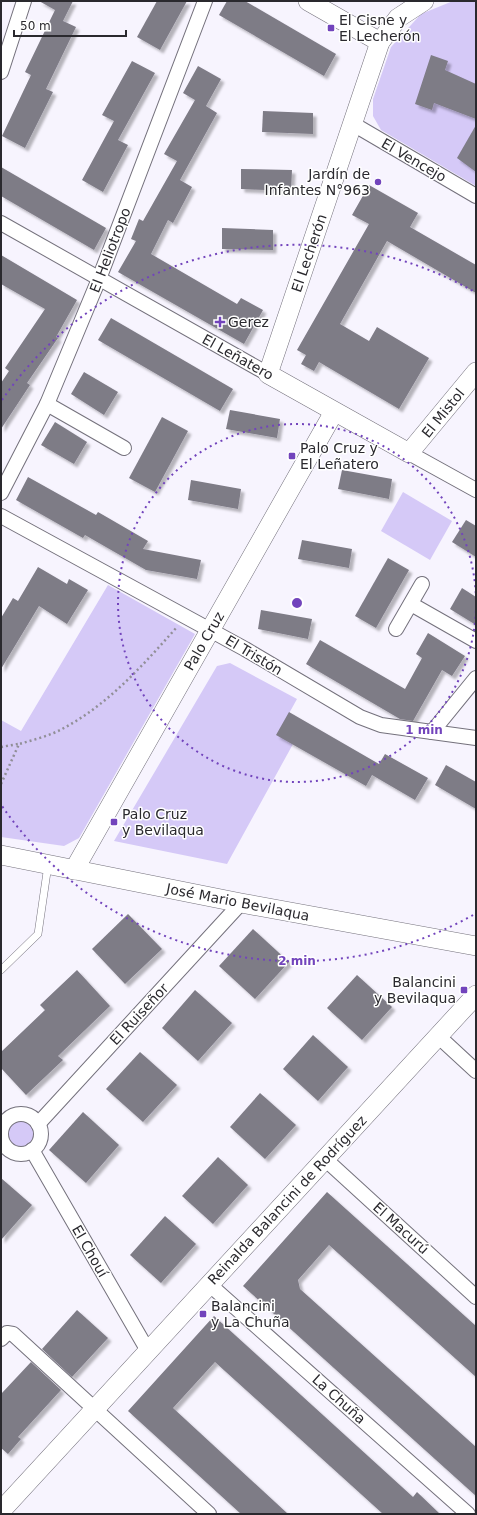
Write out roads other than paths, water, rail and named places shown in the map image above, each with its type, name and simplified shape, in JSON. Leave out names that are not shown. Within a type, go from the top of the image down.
[{"type":"street","points":[[1,72],[24,1]]},
{"type":"street","name":"El Heliotropo","points":[[1,493],[48,404],[99,279],[205,1]]},
{"type":"street","points":[[308,1],[380,42]]},
{"type":"street","name":"El Lecherón","points":[[268,374],[380,42],[398,18],[424,1]]},
{"type":"street","name":"El Vencejo","points":[[352,124],[476,196]]},
{"type":"street","name":"El Leñatero","points":[[1,223],[334,412],[476,490]]},
{"type":"street","name":"El Mistol","points":[[409,453],[476,372]]},
{"type":"street","points":[[48,404],[124,448]]},
{"type":"street","name":"Palo Cruz","points":[[74,870],[334,412]]},
{"type":"street","name":"El Tristón","points":[[1,516],[211,630],[360,717],[381,725],[476,738]]},
{"type":"street","points":[[396,629],[422,584]]},
{"type":"street","points":[[411,604],[476,641]]},
{"type":"street","points":[[432,732],[476,678]]},
{"type":"street","name":"José Mario Bevilaqua","points":[[1,855],[241,903],[476,946]]},
{"type":"street","name":"El Ruiseñor","points":[[38,1124],[241,903]]},
{"type":"street","name":"Reinalda Balancini de Rodríguez","points":[[1,1512],[476,995]]},
{"type":"street","points":[[438,1036],[476,1071]]},
{"type":"street","points":[[23,1114],[29,1115],[38,1124],[40,1129],[39,1141],[32,1150],[20,1154],[13,1152],[2,1145],[1,1132],[6,1120],[11,1116],[23,1114]]},
{"type":"street","name":"El Chouí","points":[[32,1150],[148,1351]]},
{"type":"street","name":"El Macurú","points":[[325,1159],[476,1297]]},
{"type":"street","name":"La Chuña","points":[[210,1284],[468,1514]]},
{"type":"street","points":[[1,1339],[7,1333],[13,1334],[209,1514]]},
{"type":"lane","points":[[1,970],[38,934],[48,865]]},
{"type":"place","name":"El Cisne y El Lecherón","points":[[331,28]]},
{"type":"place","name":"Jardín de Infantes N°963","points":[[378,182]]},
{"type":"place","name":"Gerez","points":[[220,322]]},
{"type":"place","name":"Palo Cruz y El Leñatero","points":[[292,456]]},
{"type":"place","name":"Palo Cruz y Bevilaqua","points":[[114,822]]},
{"type":"place","name":"Balancini y Bevilaqua","points":[[464,990]]},
{"type":"place","name":"Balancini y La Chuña","points":[[203,1314]]}]
